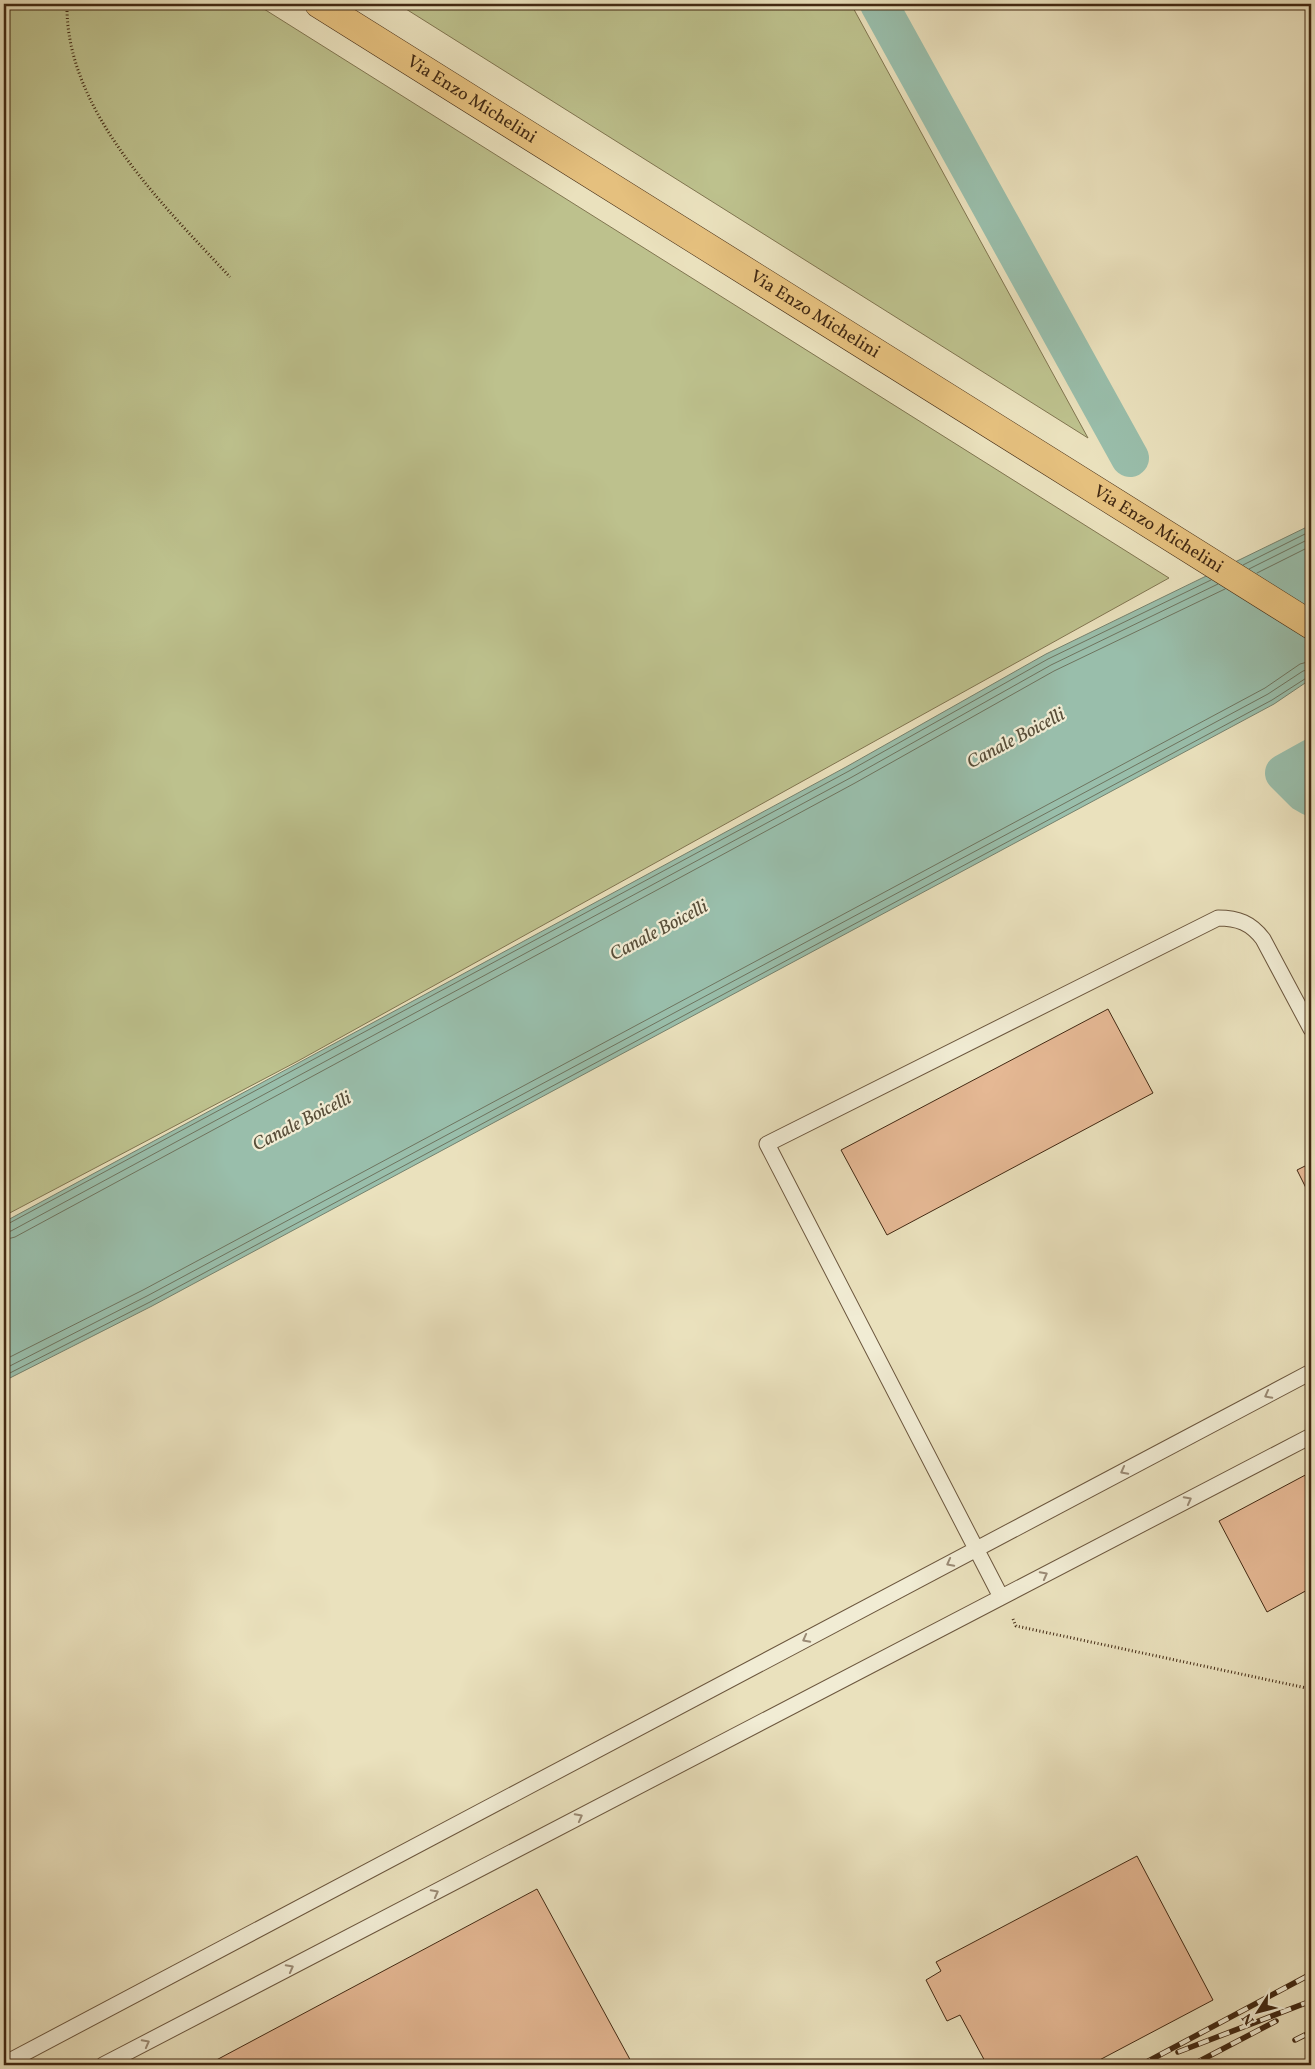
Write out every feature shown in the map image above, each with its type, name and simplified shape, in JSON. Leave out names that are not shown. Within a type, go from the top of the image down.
[{"type":"main road","name":"Via Enzo Michelini","points":[[318,4],[1311,625]]},
{"type":"lane","points":[[1001,1597],[768,1144],[1218,918],[1237,919],[1254,927],[1263,939],[1311,1029]]},
{"type":"lane","points":[[4,2064],[1311,1372]]},
{"type":"lane","points":[[103,2065],[1311,1436]]},
{"type":"path","points":[[67,4],[67,21],[72,48],[83,82],[118,147],[157,198],[230,277]]},
{"type":"path","points":[[1001,1597],[1016,1626],[1311,1689]]},
{"type":"shaded area","points":[[4,4],[256,4],[1169,578],[298,1061],[4,1216]]},
{"type":"shaded area","points":[[398,4],[851,4],[1088,438]]},
{"type":"water","name":"Canale Boicelli","points":[[1311,525],[1311,679],[1274,704],[152,1306],[4,1381],[4,1222],[846,767],[1046,654]]},
{"type":"building","points":[[1108,1009],[1153,1093],[887,1235],[841,1150]]},
{"type":"building","points":[[1311,1163],[1311,1198],[1297,1170]]},
{"type":"building","points":[[1311,1472],[1311,1588],[1267,1612],[1219,1521]]},
{"type":"building","points":[[1137,1856],[1213,2000],[1090,2065],[987,2065],[960,2015],[947,2021],[926,1980],[941,1971],[936,1962]]},
{"type":"building","points":[[537,1889],[633,2065],[207,2065]]},
{"type":"waterway","points":[[879,4],[1130,458]]},
{"type":"waterway","points":[[1311,758],[1284,773],[1304,793],[1311,797]]},
{"type":"railway","points":[[1141,2065],[1311,1974]]},
{"type":"railway","points":[[1178,2052],[1311,2001]]},
{"type":"railway","points":[[1192,2065],[1276,2021]]},
{"type":"railway","points":[[1295,2040],[1311,2032]]}]
